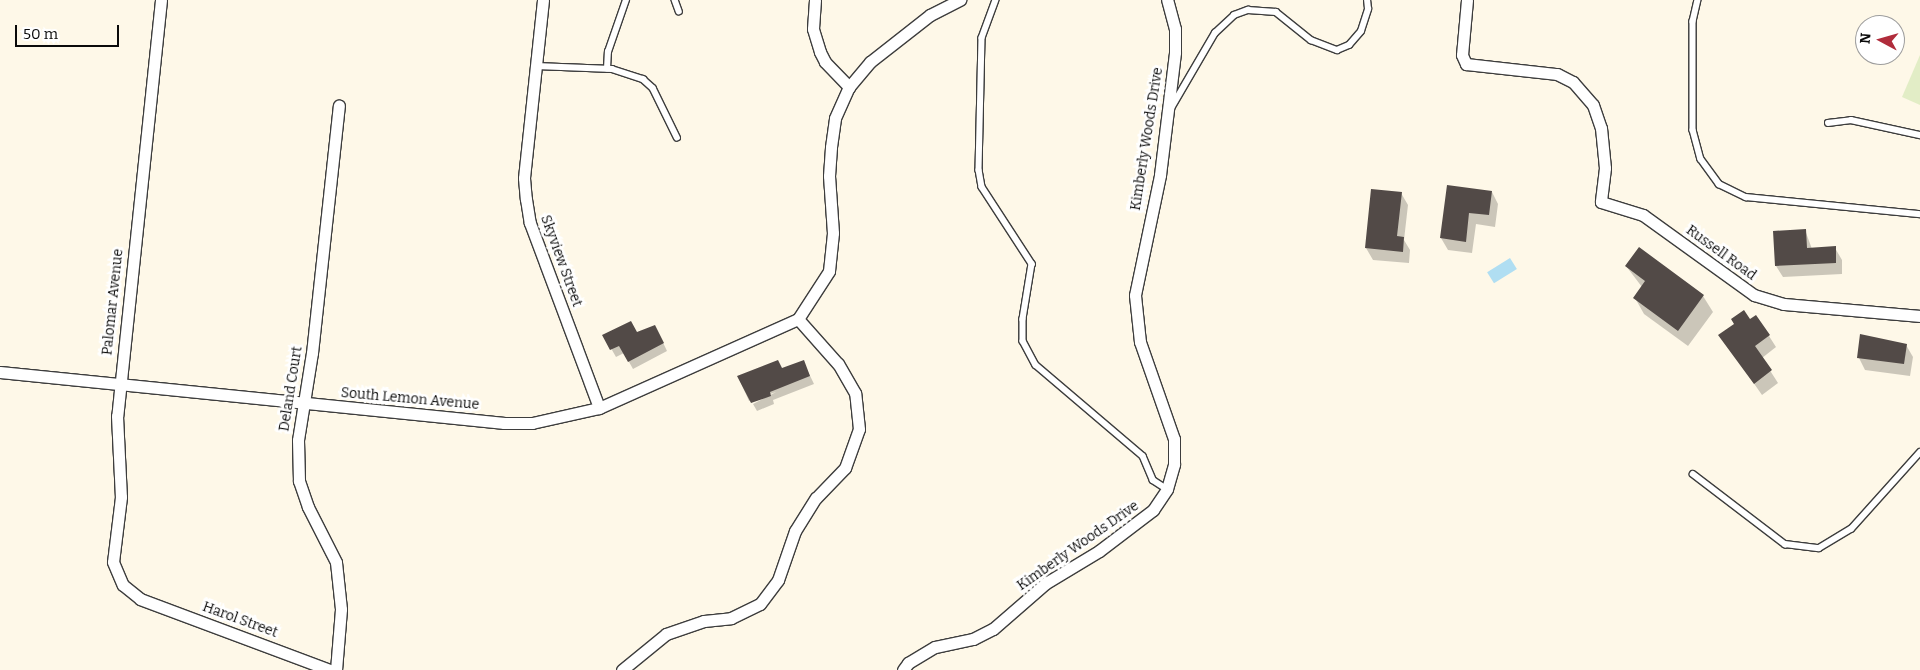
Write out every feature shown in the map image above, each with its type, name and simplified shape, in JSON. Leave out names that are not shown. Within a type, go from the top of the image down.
[{"type":"street","name":"Palomar Avenue","points":[[140,599],[123,585],[113,562],[121,497],[116,416],[161,0]]},
{"type":"street","name":"Skyview Street","points":[[542,0],[524,178],[526,199],[530,224],[599,408]]},
{"type":"street","points":[[815,0],[813,29],[820,52],[849,88]]},
{"type":"street","points":[[622,670],[666,634],[704,621],[731,618],[760,604],[778,580],[794,531],[816,498],[845,468],[859,429],[855,393],[838,364],[798,318],[829,271],[833,233],[829,176],[835,118],[849,88],[870,62],[930,15],[960,0]]},
{"type":"street","name":"Kimberly Woods Drive","points":[[903,670],[908,663],[935,647],[973,639],[993,629],[1046,584],[1099,551],[1153,510],[1167,489],[1174,464],[1174,439],[1140,342],[1135,296],[1160,175],[1168,114],[1175,29],[1167,0]]},
{"type":"street","name":"Russell Road","points":[[1467,0],[1462,55],[1466,64],[1557,74],[1573,82],[1593,105],[1601,128],[1606,168],[1601,202],[1643,215],[1754,295],[1784,304],[1920,316]]},
{"type":"street","name":"Deland Court","points":[[336,670],[341,608],[336,562],[308,507],[299,481],[298,440],[304,404],[339,104]]},
{"type":"street","name":"South Lemon Avenue","points":[[0,372],[304,404],[504,423],[532,423],[599,408],[798,318]]},
{"type":"street","name":"Harol Street","points":[[140,599],[330,670]]},
{"type":"lane","points":[[607,69],[608,52],[626,0]]},
{"type":"lane","points":[[675,0],[679,12]]},
{"type":"lane","points":[[996,0],[982,38],[979,170],[982,187],[1032,264],[1023,319],[1023,341],[1036,365],[1143,456],[1153,480],[1167,489]]},
{"type":"lane","points":[[1168,114],[1190,81],[1215,33],[1234,15],[1248,10],[1276,12],[1311,40],[1337,50],[1349,45],[1361,31],[1368,10],[1368,0]]},
{"type":"lane","points":[[1698,0],[1693,21],[1693,130],[1701,159],[1719,184],[1746,197],[1920,214]]},
{"type":"lane","points":[[536,66],[607,69],[643,79],[654,88],[677,137]]},
{"type":"lane","points":[[1828,123],[1851,120],[1920,135]]},
{"type":"lane","points":[[1693,474],[1785,544],[1819,548],[1852,529],[1920,452]]},
{"type":"green space","points":[[1920,55],[1920,105],[1902,97]]},
{"type":"water","points":[[1510,258],[1517,269],[1494,283],[1487,272]]},
{"type":"building","points":[[1447,185],[1492,191],[1489,215],[1469,213],[1466,242],[1440,238]]},
{"type":"building","points":[[1371,189],[1402,192],[1397,236],[1404,237],[1403,252],[1365,248]]},
{"type":"building","points":[[1806,229],[1807,248],[1836,246],[1836,263],[1775,266],[1773,231]]},
{"type":"building","points":[[1639,247],[1704,295],[1678,331],[1633,298],[1645,281],[1625,266]]},
{"type":"building","points":[[1744,310],[1750,319],[1756,315],[1770,335],[1755,346],[1772,370],[1754,384],[1718,335],[1734,324],[1731,319]]},
{"type":"building","points":[[631,321],[637,332],[655,325],[664,343],[628,362],[619,346],[610,350],[602,335]]},
{"type":"building","points":[[1860,334],[1907,344],[1904,364],[1857,358]]},
{"type":"building","points":[[778,360],[782,368],[804,360],[810,376],[770,392],[771,396],[751,403],[737,376]]}]
